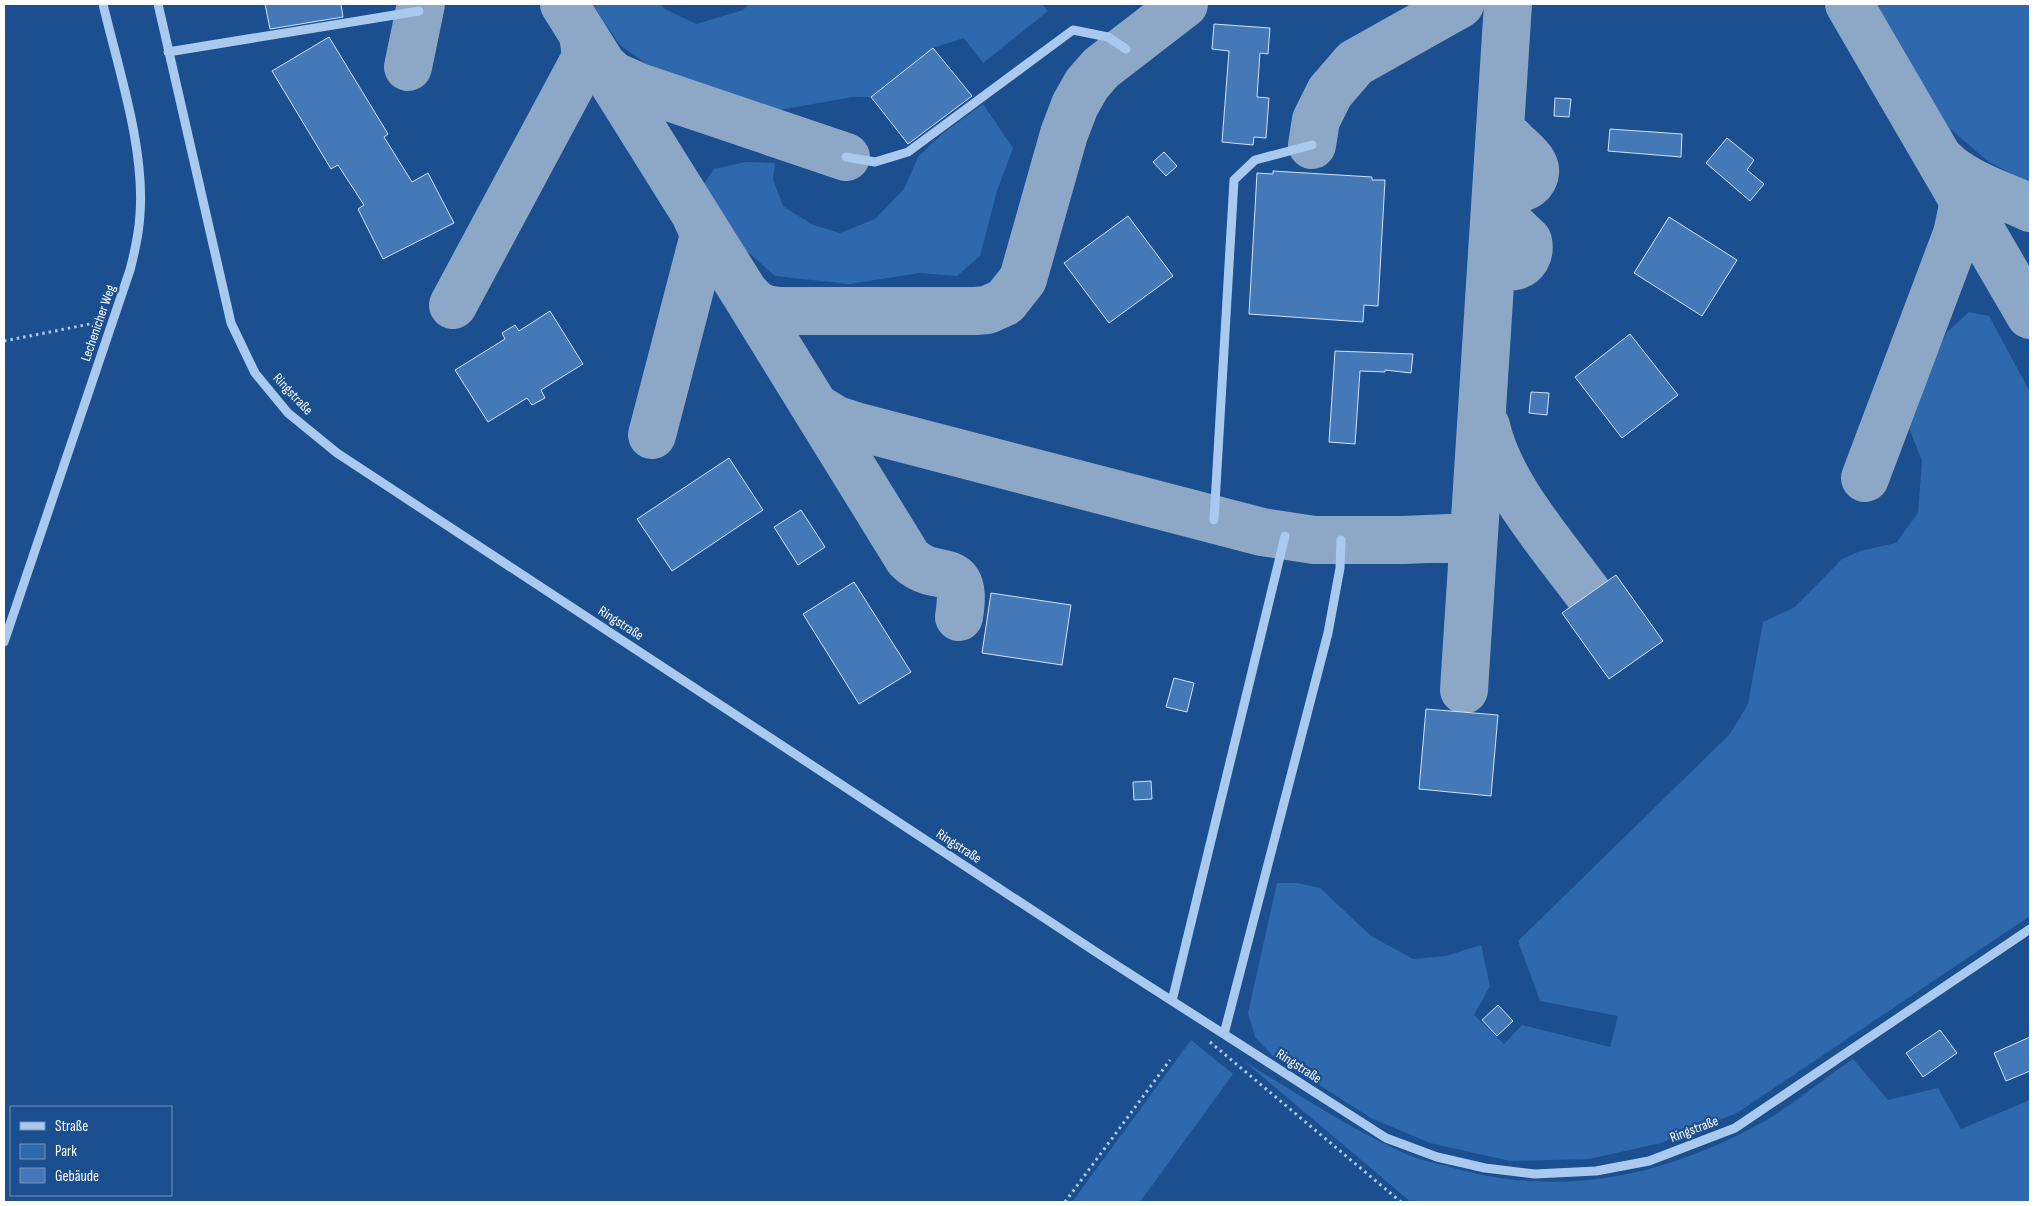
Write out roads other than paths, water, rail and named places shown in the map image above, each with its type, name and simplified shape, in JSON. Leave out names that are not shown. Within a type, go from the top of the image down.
[{"type":"street","name":"Lechenicher Weg","points":[[4,642],[138,240],[140,176],[134,140],[102,4]]},
{"type":"street","name":"Ringstraße","points":[[158,4],[231,324],[255,373],[288,413],[345,459],[1172,1001],[1386,1138],[1437,1158],[1486,1168],[1535,1174],[1596,1172],[1649,1161],[1735,1128],[2030,929]]},
{"type":"street","points":[[168,52],[419,12]]},
{"type":"street","points":[[846,158],[875,162],[908,152],[1073,30],[1108,37],[1126,49]]},
{"type":"street","points":[[1214,520],[1234,180],[1255,160],[1312,145]]},
{"type":"street","points":[[1172,1001],[1285,536]]},
{"type":"street","points":[[1224,1034],[1328,632],[1340,568],[1341,540]]}]
